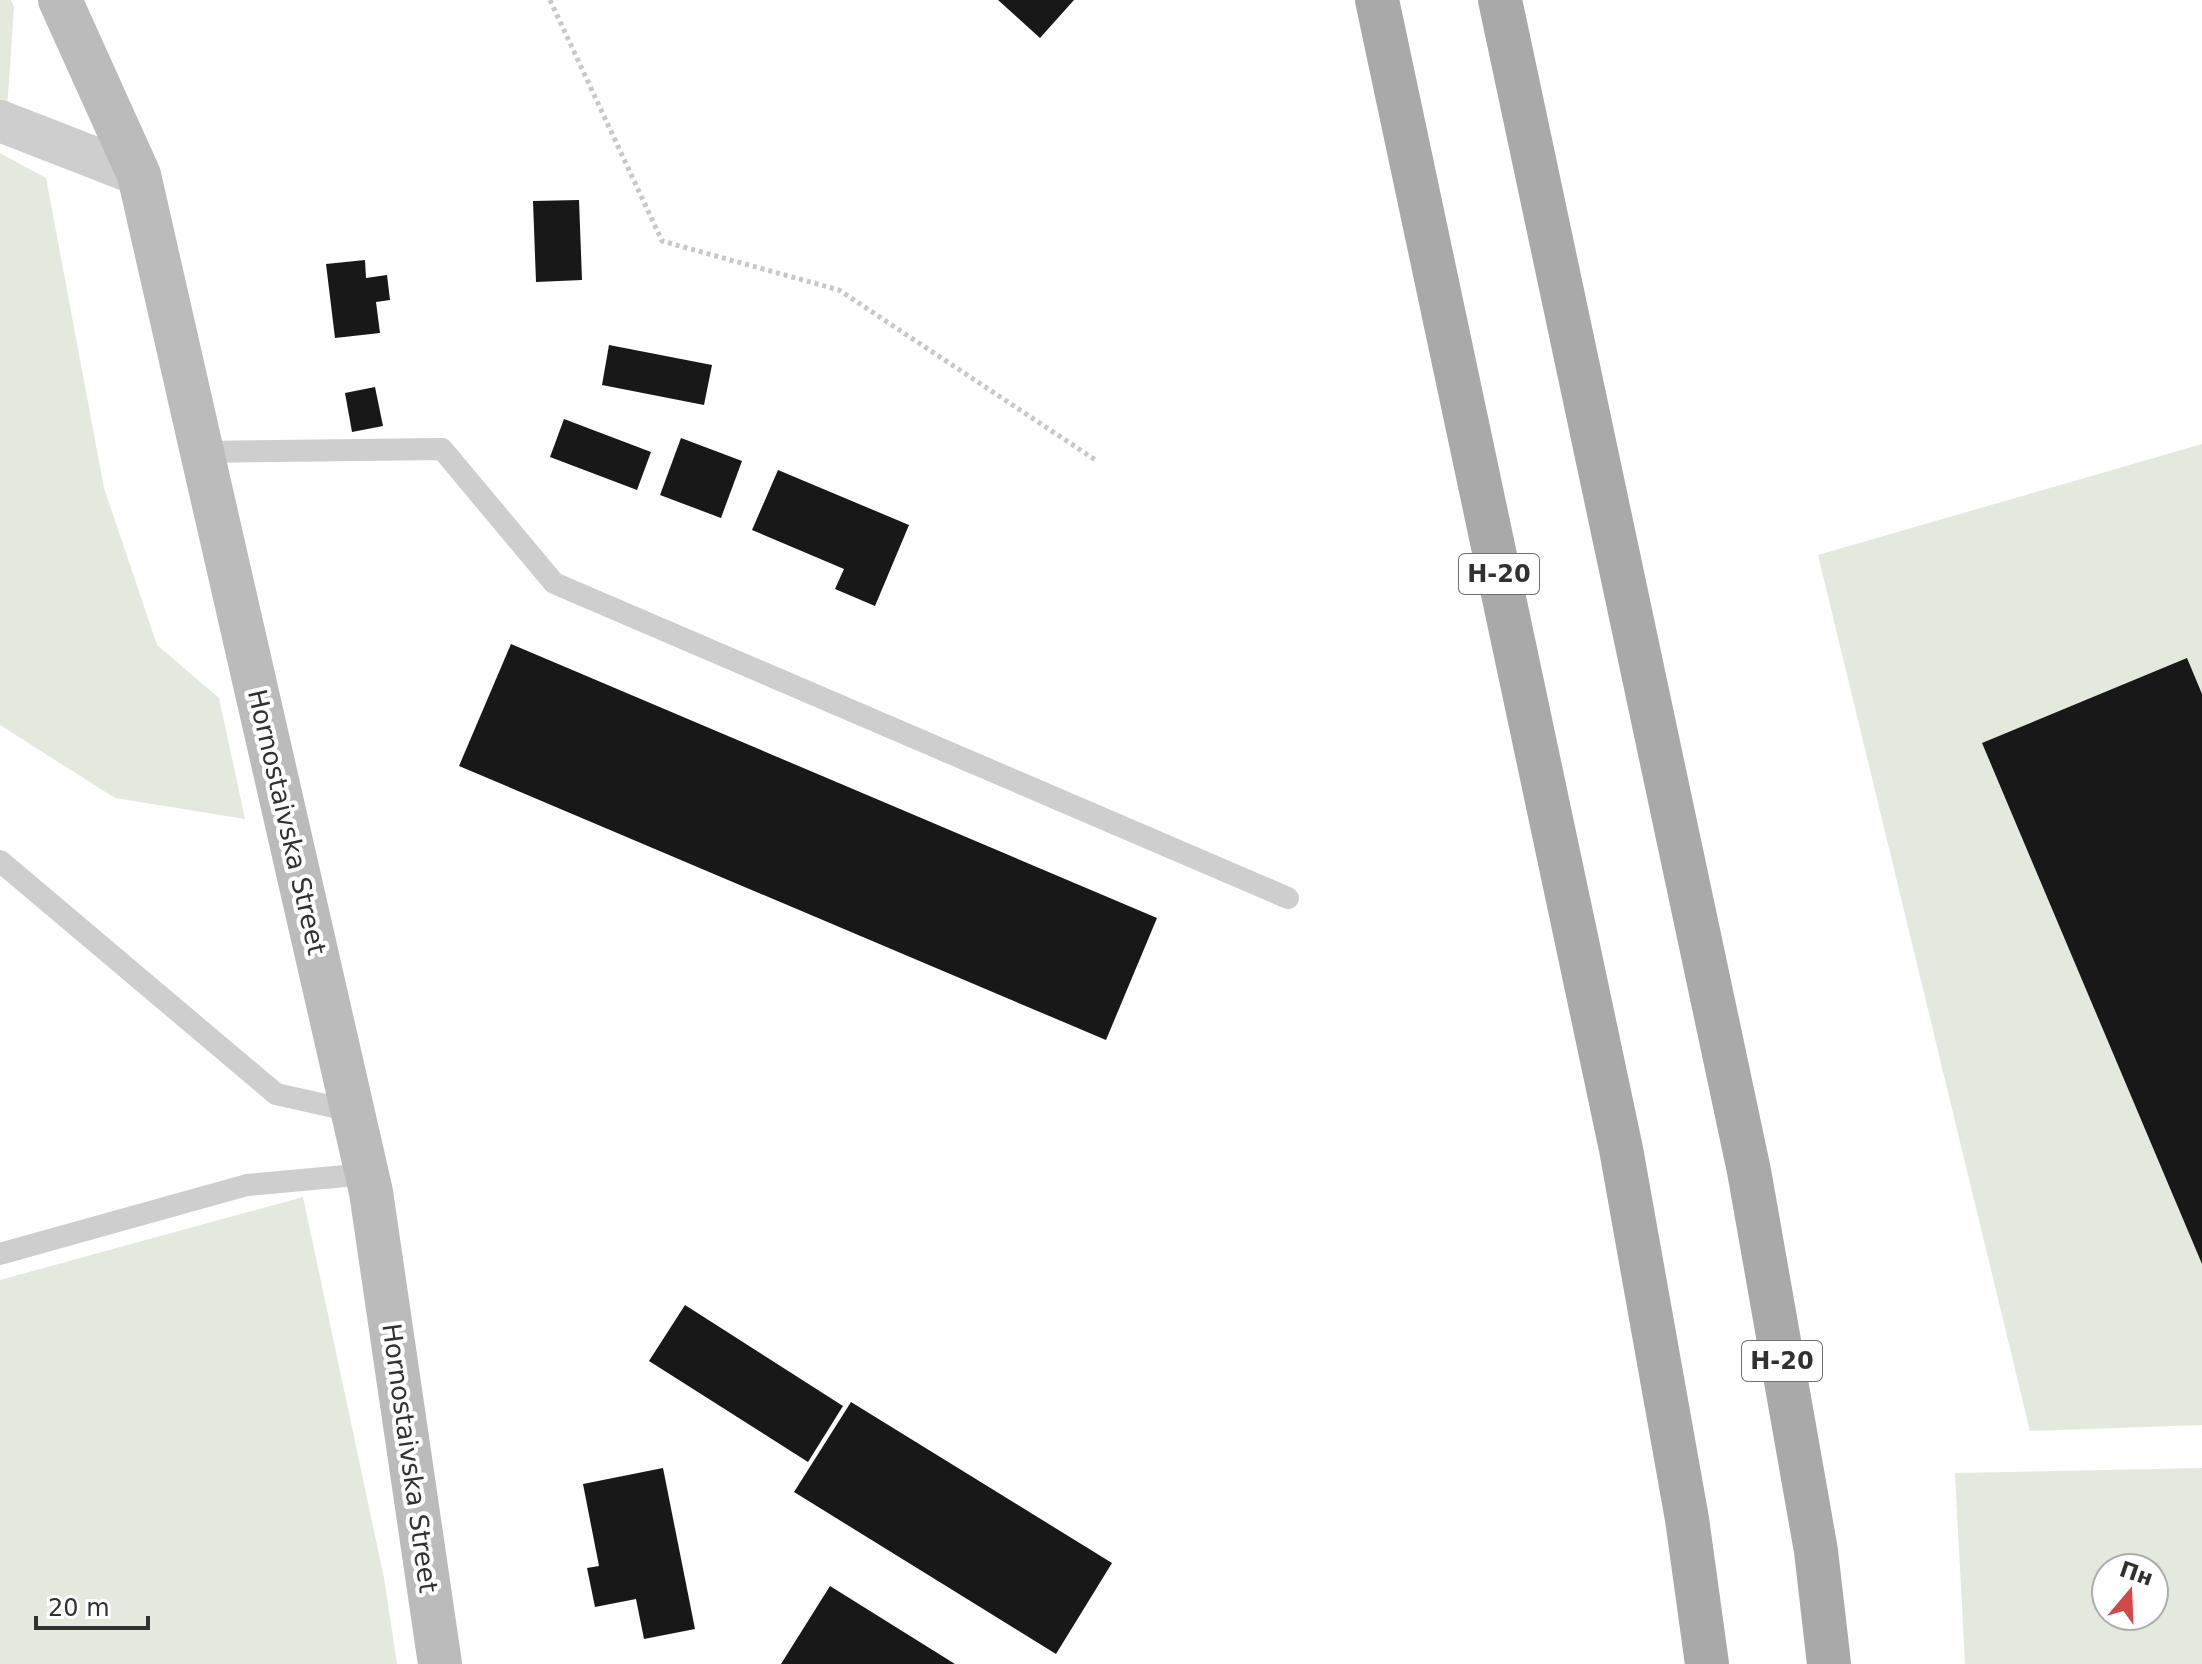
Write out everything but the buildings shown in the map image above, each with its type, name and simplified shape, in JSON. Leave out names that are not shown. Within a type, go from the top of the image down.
[{"type":"main road","name":"Hornostaivska Street","points":[[60,0],[139,175],[367,1174],[440,1664]]},
{"type":"main road","name":"Н-20","points":[[1377,0],[1621,1149],[1687,1519],[1707,1664]]},
{"type":"main road","name":"Н-20","points":[[1500,0],[1749,1171],[1816,1551],[1829,1664]]},
{"type":"street","points":[[0,121],[139,175]]},
{"type":"lane","points":[[202,452],[442,449],[554,583],[1288,898]]},
{"type":"lane","points":[[0,861],[276,1094],[352,1111]]},
{"type":"lane","points":[[0,1254],[247,1185],[367,1174]]},
{"type":"path","points":[[550,0],[662,241],[839,290],[1097,461]]},
{"type":"shaded area","points":[[0,0],[11,0],[14,7],[6,124],[0,121]]},
{"type":"shaded area","points":[[0,153],[46,178],[104,488],[157,645],[219,698],[245,819],[115,798],[0,725]]},
{"type":"shaded area","points":[[2202,444],[2202,1425],[2030,1431],[1818,555]]},
{"type":"shaded area","points":[[303,1197],[384,1578],[397,1664],[0,1664],[0,1280]]},
{"type":"shaded area","points":[[2202,1468],[2202,1664],[1965,1664],[1955,1473]]}]
